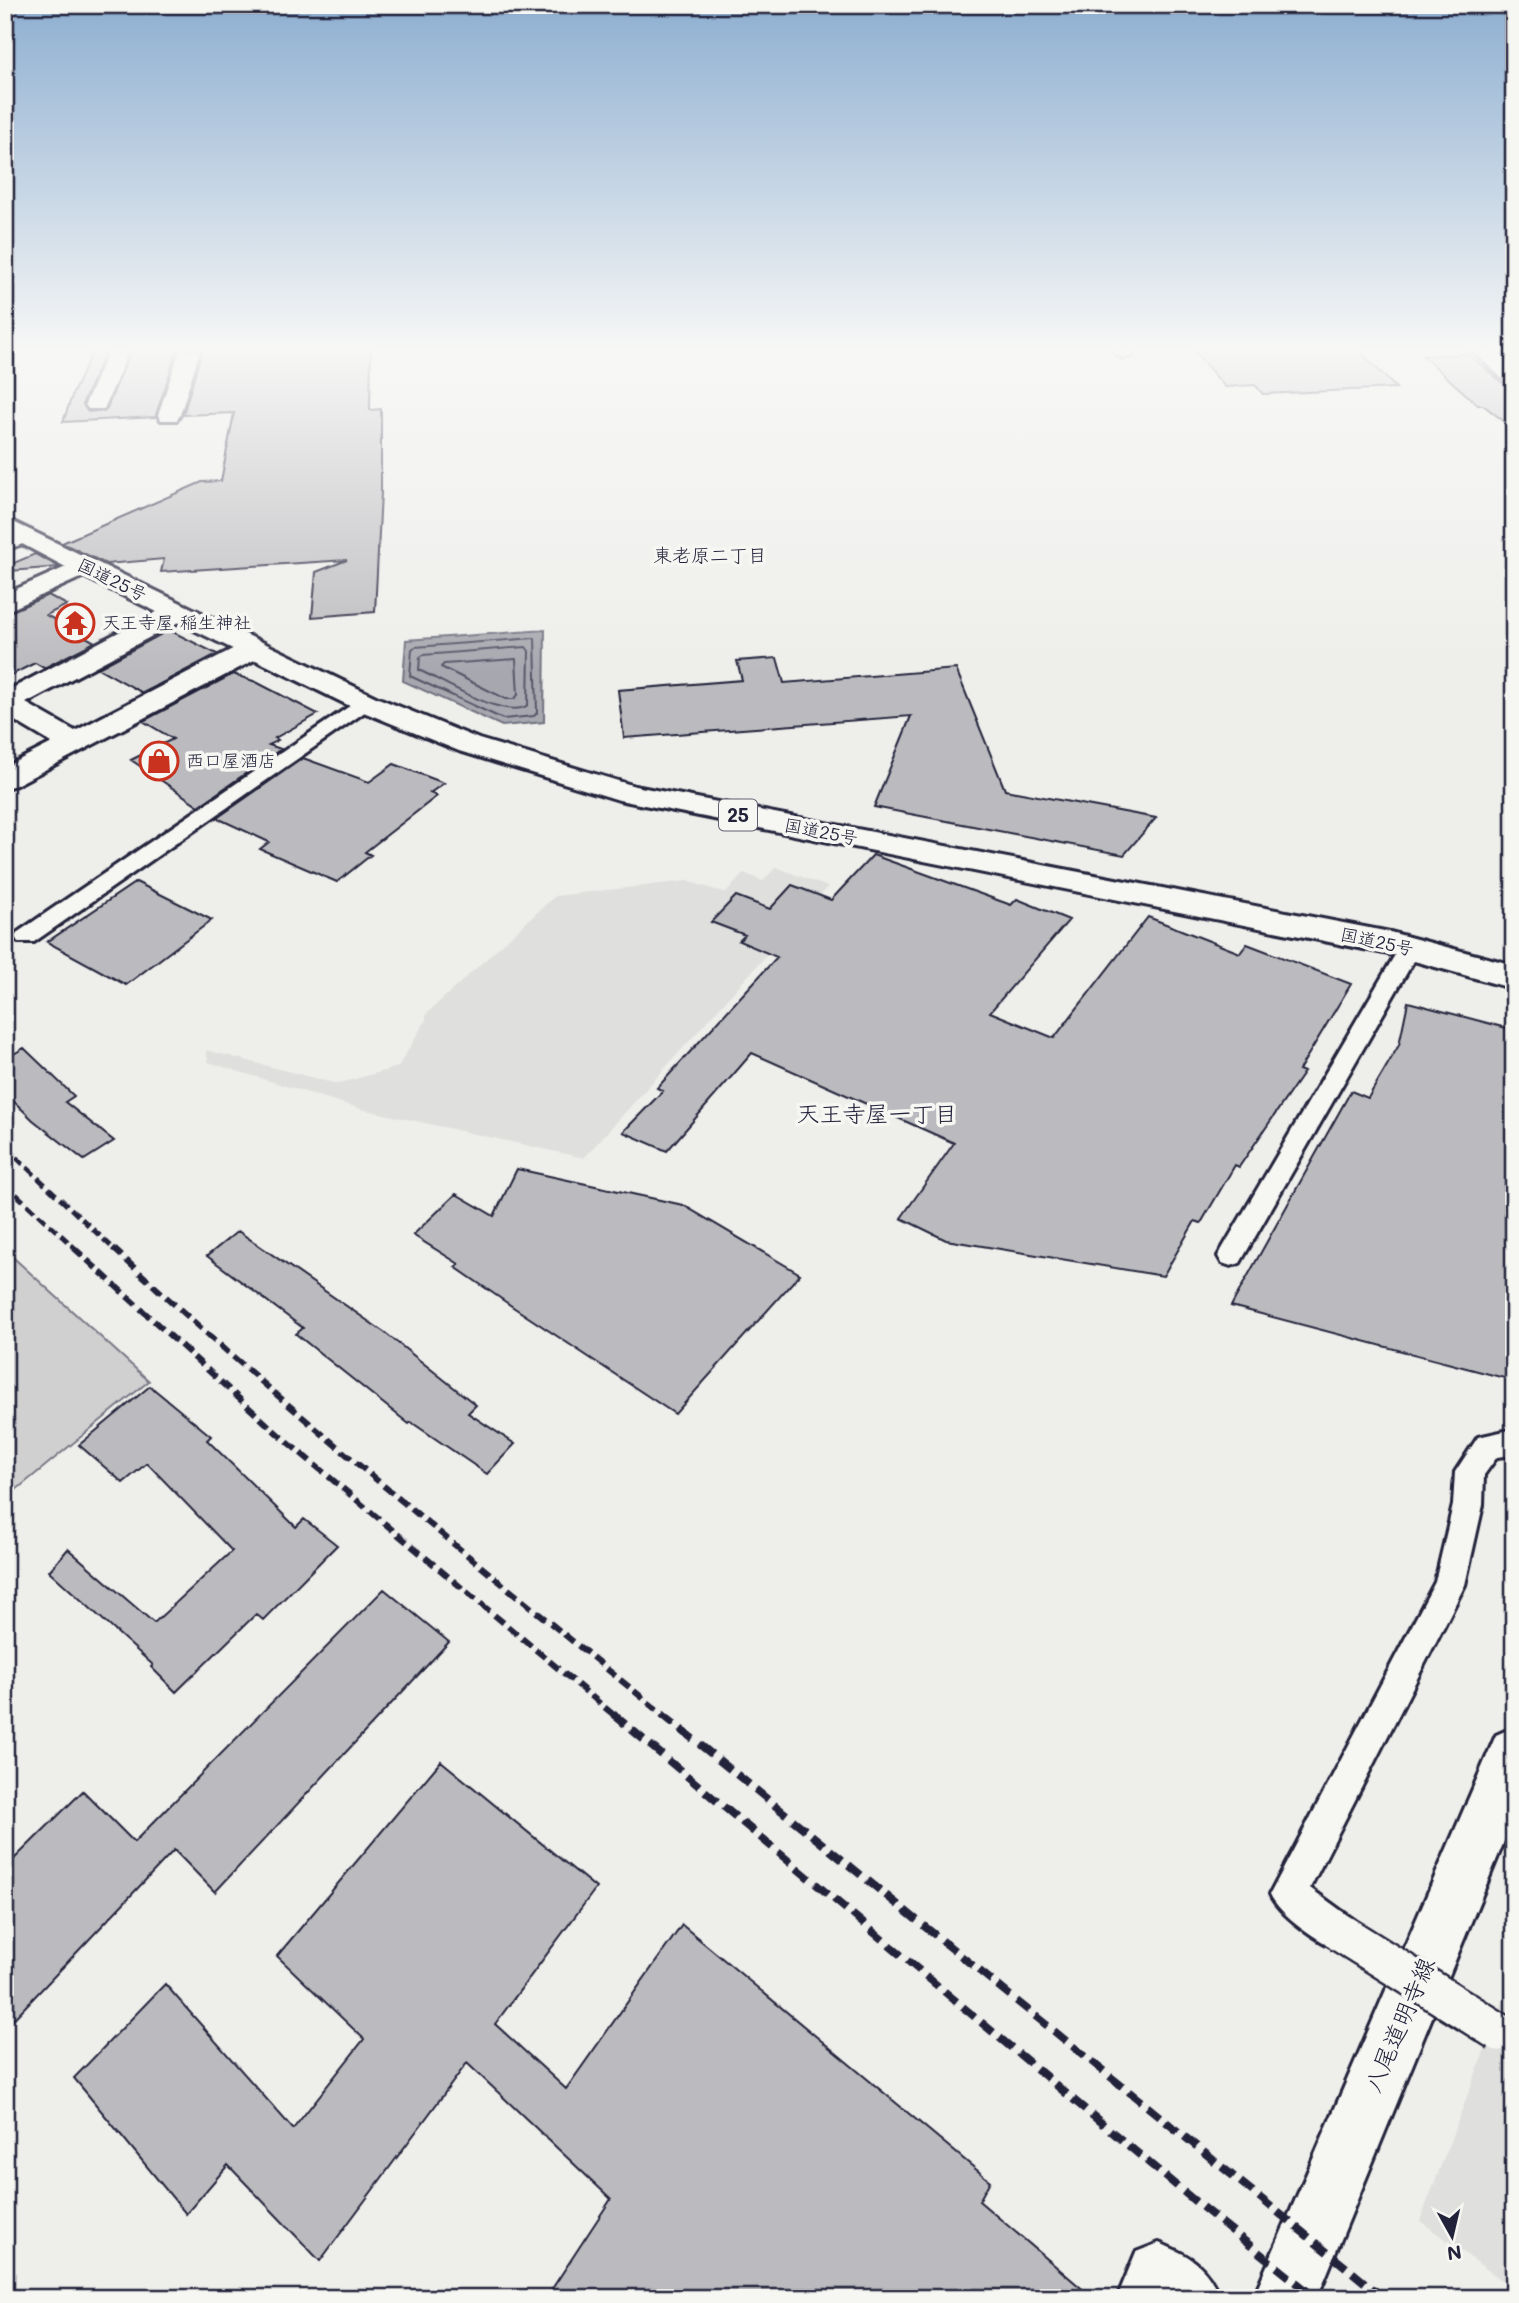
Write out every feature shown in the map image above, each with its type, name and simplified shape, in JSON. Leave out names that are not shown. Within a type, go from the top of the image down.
[{"type":"main road","name":"国道25号","points":[[11,535],[84,567],[366,703],[469,745],[630,794],[1410,948],[1514,977]]},
{"type":"main road","points":[[5,604],[84,567]]},
{"type":"main road","points":[[74,743],[5,703],[177,612]]},
{"type":"main road","points":[[5,779],[254,649]]},
{"type":"main road","name":"八尾道明寺線","points":[[1285,2298],[1514,1753]]},
{"type":"lane","points":[[26,937],[366,703]]},
{"type":"lane","points":[[1231,1256],[1410,948]]},
{"type":"lane","points":[[1506,2036],[1341,1933],[1288,1894],[1450,1585],[1468,1506],[1470,1472],[1488,1446],[1514,1442]]},
{"type":"shaded area","points":[[776,867],[828,887],[584,1158],[361,1109],[208,1062],[206,1050],[337,1084],[398,1067],[426,1020],[426,1014],[555,896],[687,881],[726,893],[744,873],[763,881]]},
{"type":"shaded area","points":[[5,1250],[149,1381],[5,1499]]},
{"type":"shaded area","points":[[1514,1972],[1514,2289],[1420,2221]]},
{"type":"water","points":[[545,630],[544,722],[502,726],[403,681],[406,640]]},
{"type":"building","points":[[225,457],[381,457],[375,612],[312,617],[316,572],[347,560],[161,572],[164,559],[106,564],[62,543],[202,482],[221,481]]},
{"type":"building","points":[[35,554],[60,567],[10,571],[9,565]]},
{"type":"building","points":[[48,595],[67,605],[46,615],[95,642],[44,668],[35,663],[5,678],[5,614]]},
{"type":"building","points":[[169,630],[217,654],[143,693],[98,668]]},
{"type":"building","points":[[777,658],[784,683],[956,669],[1005,790],[1156,818],[1124,855],[874,807],[911,716],[624,738],[618,690],[742,680],[737,661]]},
{"type":"building","points":[[233,674],[256,682],[318,714],[275,738],[278,740],[269,745],[281,749],[199,806],[131,760],[173,739],[143,721]]},
{"type":"building","points":[[303,758],[369,782],[394,764],[444,783],[430,793],[437,796],[365,852],[371,855],[337,882],[260,849],[269,842],[217,818]]},
{"type":"building","points":[[873,855],[1011,905],[1017,899],[1069,920],[990,1012],[1054,1038],[1148,917],[1240,953],[1247,944],[1351,984],[1299,1070],[1304,1072],[1239,1167],[1235,1165],[1201,1223],[1195,1221],[1163,1276],[946,1240],[901,1218],[954,1143],[752,1053],[667,1151],[623,1132],[663,1091],[657,1088],[777,957],[739,941],[745,935],[711,922],[736,896],[770,909],[792,885],[831,900]]},
{"type":"building","points":[[136,882],[212,920],[126,985],[47,942]]},
{"type":"building","points":[[1408,1002],[1514,1030],[1514,1336],[1509,1334],[1508,1379],[1231,1306],[1351,1091],[1368,1098],[1399,1045]]},
{"type":"building","points":[[24,1048],[74,1096],[65,1102],[114,1141],[84,1160],[33,1120],[5,1093],[5,1059]]},
{"type":"building","points":[[517,1169],[683,1205],[800,1274],[675,1414],[513,1307],[455,1267],[459,1264],[413,1235],[456,1194],[494,1216]]},
{"type":"building","points":[[238,1231],[384,1332],[476,1405],[468,1413],[515,1444],[487,1474],[411,1422],[409,1424],[296,1334],[303,1328],[207,1256]]},
{"type":"building","points":[[150,1386],[211,1436],[207,1440],[296,1527],[304,1519],[337,1545],[263,1620],[256,1614],[176,1692],[151,1667],[153,1665],[49,1571],[68,1549],[154,1623],[232,1551],[147,1463],[123,1483],[79,1445]]},
{"type":"building","points":[[384,1589],[449,1642],[215,1892],[174,1850],[5,2028],[5,1868],[83,1791],[134,1842]]},
{"type":"building","points":[[441,1761],[596,1888],[495,2024],[566,2089],[682,1925],[990,2181],[979,2201],[1093,2298],[546,2298],[611,2199],[467,2063],[320,2261],[228,2165],[186,2214],[74,2078],[165,1984],[293,2129],[364,2039],[277,1956]]},
{"type":"railway","points":[[5,1147],[114,1249]]},
{"type":"railway","points":[[5,1184],[76,1249]]},
{"type":"railway","points":[[74,1248],[279,1435],[615,1716]]},
{"type":"railway","points":[[113,1248],[315,1428],[665,1716]]},
{"type":"railway","points":[[613,1714],[1197,2203],[1316,2298]]},
{"type":"railway","points":[[662,1714],[1384,2298]]},
{"type":"place","name":"天王寺屋 稲生神社","points":[[75,623]]},
{"type":"place","name":"西口屋酒店","points":[[159,761]]},
{"type":"district","name":"東老原二丁目","points":[[710,555]]},
{"type":"district","name":"天王寺屋一丁目","points":[[877,1114]]}]
